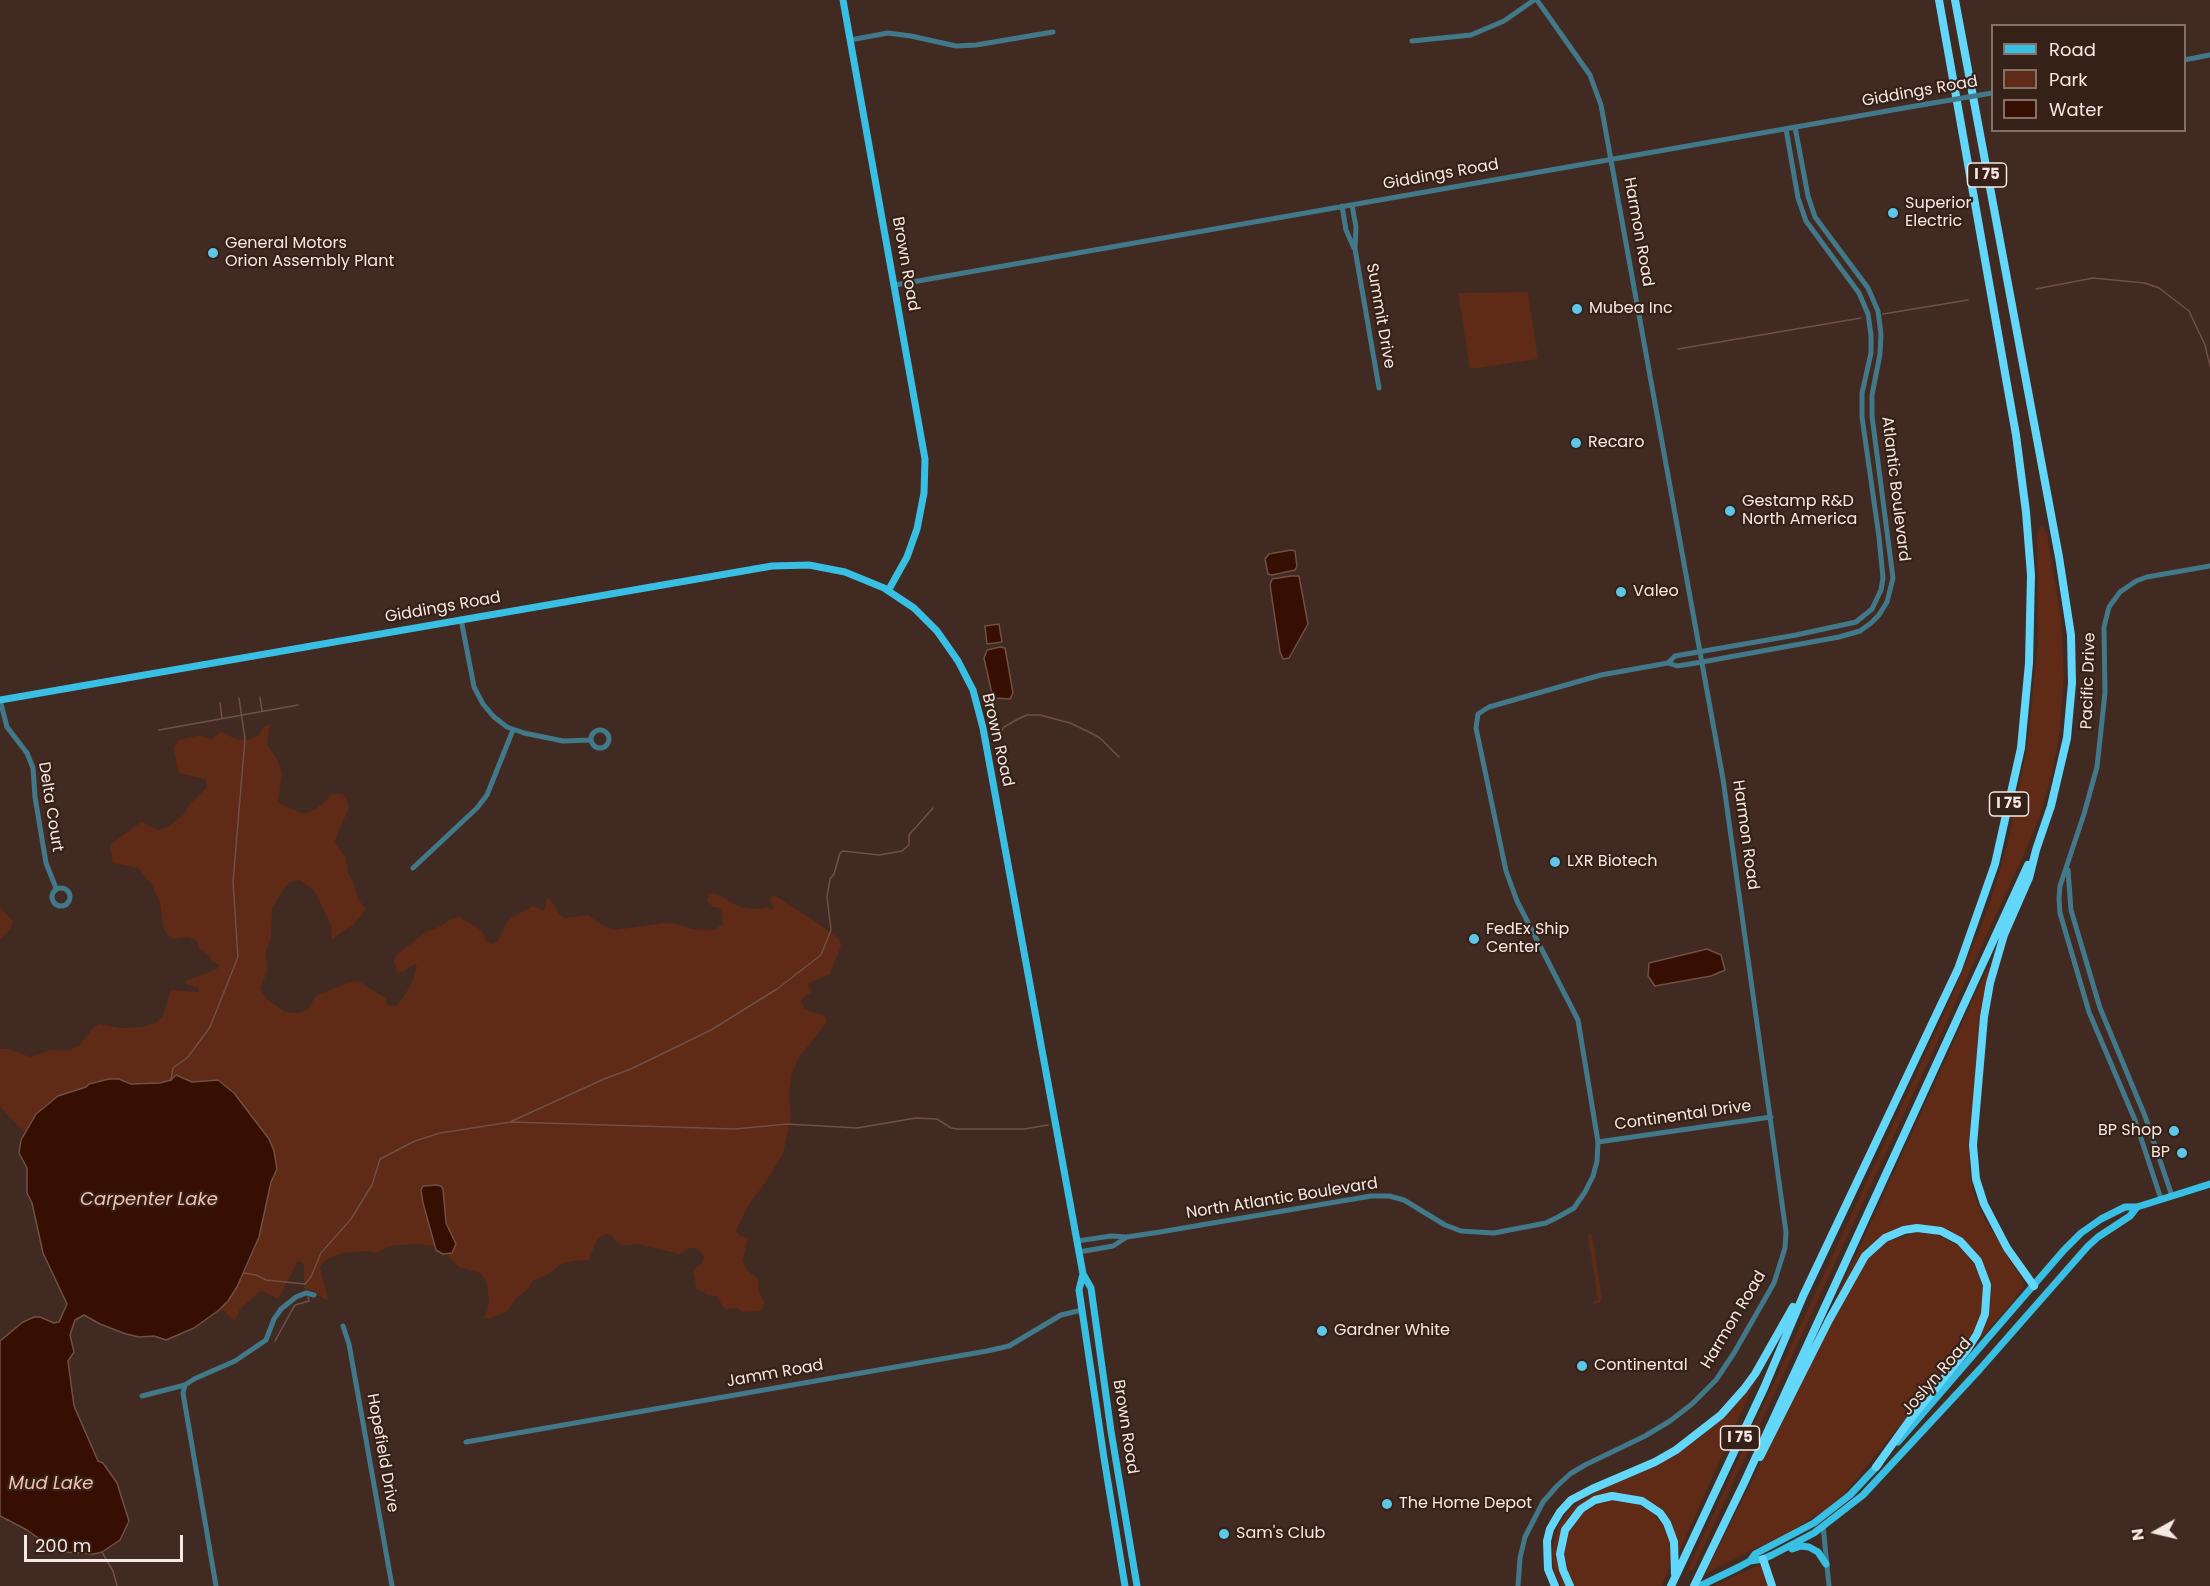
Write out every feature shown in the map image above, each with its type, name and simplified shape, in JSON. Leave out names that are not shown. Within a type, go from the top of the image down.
[{"type":"highway","name":"I 75","points":[[1673,1583],[1764,1388],[1803,1296],[1958,969],[1995,864],[2021,748],[2029,663],[2031,586],[2026,512],[2016,435],[1939,0]]},
{"type":"highway","name":"I 75","points":[[1694,1586],[1744,1483],[2036,850],[2051,806],[2067,738],[2072,683],[2071,635],[2057,548],[1955,0]]},
{"type":"highway","points":[[2034,1286],[2007,1248],[1988,1214],[1979,1193],[1973,1155],[1982,1029],[1990,983],[2004,935],[2029,878],[2036,850]]},
{"type":"highway","points":[[1744,1483],[1761,1456],[1829,1320],[1865,1256],[1885,1238],[1904,1230],[1941,1231],[1960,1242],[1978,1261],[1987,1285],[1985,1314],[1967,1350],[1876,1467]]},
{"type":"highway","points":[[1555,1586],[1548,1569],[1547,1541],[1550,1529],[1560,1512],[1571,1500],[1655,1462],[1676,1450],[1713,1421],[1744,1389],[1793,1307],[1803,1296]]},
{"type":"highway","points":[[1570,1586],[1563,1570],[1560,1554],[1565,1530],[1581,1509],[1595,1500],[1612,1496],[1642,1501],[1660,1513],[1667,1523],[1674,1542],[1673,1583]]},
{"type":"highway","points":[[1763,1559],[1772,1586]]},
{"type":"main road","name":"Brown Road","points":[[843,0],[922,435],[925,478],[922,509],[913,540],[888,591],[918,612],[944,639],[966,675],[979,709],[1083,1274],[1091,1288],[1137,1586]]},
{"type":"main road","name":"Giddings Road","points":[[0,699],[772,566],[809,565],[835,570],[866,580],[888,591]]},
{"type":"main road","name":"Joslyn Road","points":[[1750,1561],[1755,1554],[1796,1534],[1821,1518],[1850,1495],[2072,1241],[2091,1226],[2125,1207],[2137,1207],[2210,1184]]},
{"type":"main road","name":"Joslyn Road","points":[[1700,1586],[1750,1561],[1772,1556],[1823,1528],[1870,1489],[2079,1256],[2098,1237],[2130,1216],[2137,1207]]},
{"type":"main road","points":[[2072,1241],[2079,1246],[2079,1256]]},
{"type":"main road","name":"Brown Road","points":[[1083,1274],[1079,1290],[1125,1586]]},
{"type":"main road","points":[[2034,1286],[2038,1303]]},
{"type":"main road","points":[[1082,1310],[1094,1311]]},
{"type":"main road","points":[[1099,1427],[1106,1444],[1114,1497],[1122,1500]]},
{"type":"main road","points":[[1772,1556],[1801,1546],[1809,1547],[1818,1552],[1826,1564]]},
{"type":"street","points":[[1412,41],[1470,35],[1504,21],[1536,0]]},
{"type":"street","name":"Harmon Road","points":[[1518,1586],[1520,1558],[1525,1537],[1543,1502],[1557,1486],[1569,1474],[1670,1421],[1692,1404],[1716,1380],[1774,1283],[1785,1248],[1786,1232],[1723,779],[1601,105],[1590,75],[1536,0]]},
{"type":"street","points":[[850,40],[888,33],[956,46],[976,45],[1053,32]]},
{"type":"street","points":[[2186,60],[2210,56]]},
{"type":"street","name":"Giddings Road","points":[[895,285],[1991,93]]},
{"type":"street","name":"Atlantic Boulevard","points":[[1702,662],[1839,637],[1860,631],[1880,615],[1891,592],[1893,578],[1872,416],[1872,394],[1880,354],[1881,334],[1878,311],[1868,288],[1815,217],[1808,196],[1796,127]]},
{"type":"street","name":"Atlantic Boulevard","points":[[1700,652],[1856,622],[1872,609],[1881,590],[1883,578],[1862,417],[1862,393],[1870,353],[1871,335],[1868,314],[1859,293],[1806,221],[1798,198],[1786,129]]},
{"type":"street","name":"Summit Drive","points":[[1352,205],[1356,227],[1355,249],[1379,388]]},
{"type":"street","name":"Summit Drive","points":[[1342,206],[1346,230],[1355,249]]},
{"type":"street","name":"Pacific Drive","points":[[2161,1199],[2136,1124],[2089,1012],[2060,913],[2060,886],[2097,767],[2105,693],[2104,627],[2109,607],[2120,592],[2136,581],[2210,566]]},
{"type":"street","points":[[461,619],[477,695],[494,717],[513,730],[556,740],[591,740]]},
{"type":"street","name":"North Atlantic Boulevard","points":[[1668,663],[1675,656],[1700,652]]},
{"type":"street","name":"North Atlantic Boulevard","points":[[1077,1241],[1111,1236],[1127,1238],[1371,1196],[1389,1196],[1404,1200],[1445,1225],[1467,1232],[1494,1233],[1536,1225],[1574,1208],[1593,1176],[1598,1142],[1578,1020],[1517,901],[1506,871],[1476,728],[1478,714],[1510,700],[1601,675],[1668,663],[1677,666],[1702,662]]},
{"type":"street","name":"Delta Court","points":[[0,699],[7,727],[27,753],[33,768],[34,797],[46,863],[57,888]]},
{"type":"street","points":[[413,868],[477,808],[487,795],[513,730]]},
{"type":"street","name":"Pacific Drive","points":[[2068,866],[2071,910],[2100,1008],[2147,1120],[2172,1196]]},
{"type":"street","points":[[2098,1032],[2108,1027]]},
{"type":"street","name":"Continental Drive","points":[[1598,1142],[1771,1117]]},
{"type":"street","points":[[2136,1124],[2147,1120]]},
{"type":"street","name":"North Atlantic Boulevard","points":[[1079,1252],[1113,1246],[1127,1238]]},
{"type":"street","points":[[142,1396],[185,1385],[249,1352],[266,1340],[281,1309],[296,1297],[306,1293],[314,1295]]},
{"type":"street","name":"Jamm Road","points":[[466,1442],[987,1351],[1009,1346],[1061,1315],[1082,1310]]},
{"type":"street","name":"Hopefield Drive","points":[[343,1326],[349,1344],[392,1586]]},
{"type":"street","points":[[185,1385],[183,1393],[216,1586]]},
{"type":"street","points":[[1821,1518],[1829,1586]]},
{"type":"green space","points":[[1528,292],[1538,359],[1470,369],[1458,293]]},
{"type":"green space","points":[[2043,526],[2047,534],[2061,618],[2064,676],[2059,736],[2052,775],[2040,815],[2026,850],[1693,1570],[1686,1573],[1950,1001],[1987,912],[2008,843],[2028,742],[2038,642],[2037,536],[2038,529]]},
{"type":"green space","points":[[272,723],[267,745],[277,759],[282,773],[278,801],[280,804],[304,814],[316,809],[333,794],[342,794],[347,798],[349,808],[335,840],[336,845],[346,857],[348,873],[358,899],[365,908],[354,924],[332,939],[331,925],[315,892],[300,880],[290,882],[285,887],[272,908],[271,939],[266,951],[267,972],[260,989],[267,999],[285,1012],[298,1013],[307,1010],[316,996],[352,981],[360,982],[385,998],[387,1005],[397,1006],[411,985],[417,967],[415,964],[405,971],[397,972],[395,958],[426,932],[453,918],[460,917],[479,929],[484,934],[485,940],[491,944],[498,941],[511,918],[533,906],[544,911],[548,897],[559,914],[565,918],[588,915],[600,924],[615,930],[664,923],[692,929],[714,930],[723,924],[722,914],[720,908],[713,907],[707,901],[709,893],[720,895],[739,907],[754,909],[768,907],[771,910],[774,908],[769,898],[774,895],[839,939],[841,946],[830,974],[807,984],[812,992],[801,999],[804,1009],[825,1016],[827,1022],[800,1056],[792,1073],[789,1095],[791,1117],[783,1154],[748,1206],[736,1231],[740,1236],[748,1237],[743,1260],[746,1269],[758,1279],[759,1291],[764,1302],[762,1311],[742,1312],[738,1308],[727,1309],[723,1307],[717,1296],[707,1295],[697,1290],[693,1271],[702,1264],[704,1258],[696,1248],[690,1248],[680,1254],[636,1244],[625,1246],[607,1234],[597,1239],[589,1260],[572,1261],[560,1265],[545,1276],[532,1281],[529,1288],[516,1298],[507,1311],[491,1318],[483,1318],[487,1312],[489,1299],[486,1281],[480,1273],[459,1267],[450,1259],[447,1254],[452,1253],[454,1240],[446,1223],[443,1189],[441,1186],[423,1186],[421,1191],[423,1203],[434,1246],[417,1244],[389,1246],[378,1253],[365,1251],[343,1253],[331,1257],[320,1267],[328,1300],[304,1288],[304,1264],[298,1261],[278,1299],[262,1291],[259,1292],[240,1309],[235,1321],[220,1308],[228,1301],[248,1265],[259,1237],[271,1182],[275,1176],[272,1146],[255,1119],[222,1082],[213,1079],[192,1082],[180,1077],[164,1083],[134,1084],[119,1079],[109,1079],[89,1084],[54,1099],[36,1114],[25,1133],[0,1107],[0,1049],[9,1049],[30,1057],[51,1050],[69,1050],[79,1046],[99,1024],[120,1028],[142,1027],[156,1023],[163,1016],[170,991],[199,992],[199,988],[185,984],[186,981],[217,969],[220,965],[212,962],[209,955],[200,950],[197,941],[188,937],[174,939],[167,935],[163,926],[160,903],[152,885],[138,868],[113,863],[110,847],[112,843],[141,822],[158,830],[168,827],[184,814],[189,805],[207,787],[206,779],[181,774],[178,771],[174,748],[178,740],[201,735],[212,740],[223,732],[235,739],[248,740],[259,735],[264,726]]},
{"type":"green space","points":[[0,907],[13,921],[11,928],[0,940]]},
{"type":"green space","points":[[1988,967],[1990,968],[1980,1016],[1969,1139],[1970,1174],[1974,1194],[1982,1214],[2024,1286],[1978,1341],[1990,1306],[1989,1284],[1985,1270],[1943,1230],[1883,1235],[1865,1249],[1829,1314]]},
{"type":"green space","points":[[1914,1233],[1934,1234],[1948,1240],[1959,1247],[1979,1273],[1983,1294],[1982,1309],[1978,1324],[1966,1344],[1845,1493],[1823,1511],[1791,1531],[1705,1574],[1858,1271],[1868,1257],[1887,1241]]},
{"type":"green space","points":[[1589,1234],[1592,1235],[1602,1298],[1600,1302],[1594,1304],[1594,1301],[1598,1300]]},
{"type":"green space","points":[[1759,1373],[1679,1552],[1672,1529],[1637,1497],[1614,1493],[1579,1506],[1567,1519],[1556,1552],[1565,1586],[1561,1586],[1554,1572],[1552,1552],[1558,1526],[1570,1509],[1587,1496],[1654,1466],[1698,1439],[1718,1422]]},
{"type":"green space","points":[[1614,1500],[1639,1505],[1654,1515],[1662,1524],[1669,1540],[1670,1552],[1669,1568],[1662,1586],[1574,1586],[1568,1575],[1564,1554],[1568,1533],[1584,1511],[1601,1502]]},
{"type":"green space","points":[[1760,1564],[1768,1586],[1714,1586]]},
{"type":"water","points":[[1295,551],[1297,566],[1295,570],[1268,574],[1265,559],[1269,554]]},
{"type":"water","points":[[1299,576],[1308,624],[1289,658],[1283,659],[1270,585],[1272,579]]},
{"type":"water","points":[[999,624],[1002,642],[987,644],[985,626]]},
{"type":"water","points":[[1005,648],[1013,693],[1010,699],[996,698],[992,694],[984,658],[987,650]]},
{"type":"water","points":[[1707,949],[1721,955],[1725,970],[1711,976],[1655,986],[1648,976],[1649,963]]},
{"type":"water","name":"Carpenter Lake","points":[[176,1075],[192,1082],[218,1080],[234,1093],[269,1139],[277,1169],[271,1182],[259,1237],[237,1287],[219,1310],[194,1328],[166,1340],[154,1336],[139,1337],[126,1334],[84,1315],[75,1320],[70,1335],[74,1352],[68,1361],[74,1406],[98,1461],[103,1463],[117,1483],[129,1521],[120,1540],[102,1552],[94,1554],[65,1552],[52,1548],[27,1530],[0,1516],[0,1341],[23,1322],[34,1317],[54,1323],[59,1322],[67,1304],[43,1253],[32,1203],[27,1193],[27,1168],[19,1153],[21,1140],[36,1114],[58,1096],[109,1079],[119,1079],[131,1084],[160,1083],[171,1080]]},
{"type":"water","points":[[437,1185],[443,1189],[446,1223],[456,1244],[452,1253],[443,1254],[436,1250],[423,1203],[421,1190],[423,1186]]},
{"type":"waterway","points":[[2036,289],[2093,278],[2145,283],[2159,288],[2189,311],[2205,345],[2210,366]]},
{"type":"waterway","points":[[1883,314],[1968,300]]},
{"type":"waterway","points":[[1678,349],[1861,318]]},
{"type":"waterway","points":[[260,697],[262,711]]},
{"type":"waterway","points":[[171,1080],[173,1068],[188,1057],[210,1027],[238,957],[233,882],[245,739],[239,698]]},
{"type":"waterway","points":[[220,703],[222,718]]},
{"type":"waterway","points":[[159,730],[298,705]]},
{"type":"waterway","points":[[994,740],[1004,727],[1018,719],[1027,715],[1040,715],[1070,723],[1089,732],[1100,738],[1119,757]]},
{"type":"waterway","points":[[512,1121],[631,1069],[711,1030],[777,989],[821,955],[831,930],[827,897],[830,879],[834,874],[840,853],[843,851],[879,855],[902,851],[909,845],[909,835],[933,808]]},
{"type":"waterway","points":[[244,1273],[266,1280],[305,1284],[311,1277],[321,1253],[351,1219],[372,1185],[380,1159],[415,1141],[440,1133],[511,1122],[735,1129],[787,1124],[857,1128],[916,1118],[937,1119],[957,1129],[1024,1129],[1048,1125]]},
{"type":"waterway","points":[[275,1341],[295,1305],[309,1301],[308,1297]]},
{"type":"waterway","points":[[102,1552],[113,1571],[117,1586]]},
{"type":"place","name":"Superior Electric","points":[[1893,213]]},
{"type":"place","name":"General Motors Orion Assembly Plant","points":[[213,253]]},
{"type":"place","name":"Mubea Inc","points":[[1577,309]]},
{"type":"place","name":"Recaro","points":[[1576,443]]},
{"type":"place","name":"Gestamp R&D North America","points":[[1730,511]]},
{"type":"place","name":"Valeo","points":[[1621,592]]},
{"type":"place","name":"LXR Biotech","points":[[1555,862]]},
{"type":"place","name":"FedEx Ship Center","points":[[1474,939]]},
{"type":"place","name":"BP Shop","points":[[2174,1131]]},
{"type":"place","name":"BP","points":[[2182,1153]]},
{"type":"place","name":"Gardner White","points":[[1322,1331]]},
{"type":"place","name":"Continental","points":[[1582,1366]]},
{"type":"place","name":"The Home Depot","points":[[1387,1504]]},
{"type":"place","name":"Sam's Club","points":[[1224,1534]]},
{"type":"water label","name":"Mud Lake","points":[[51,1484]]}]
